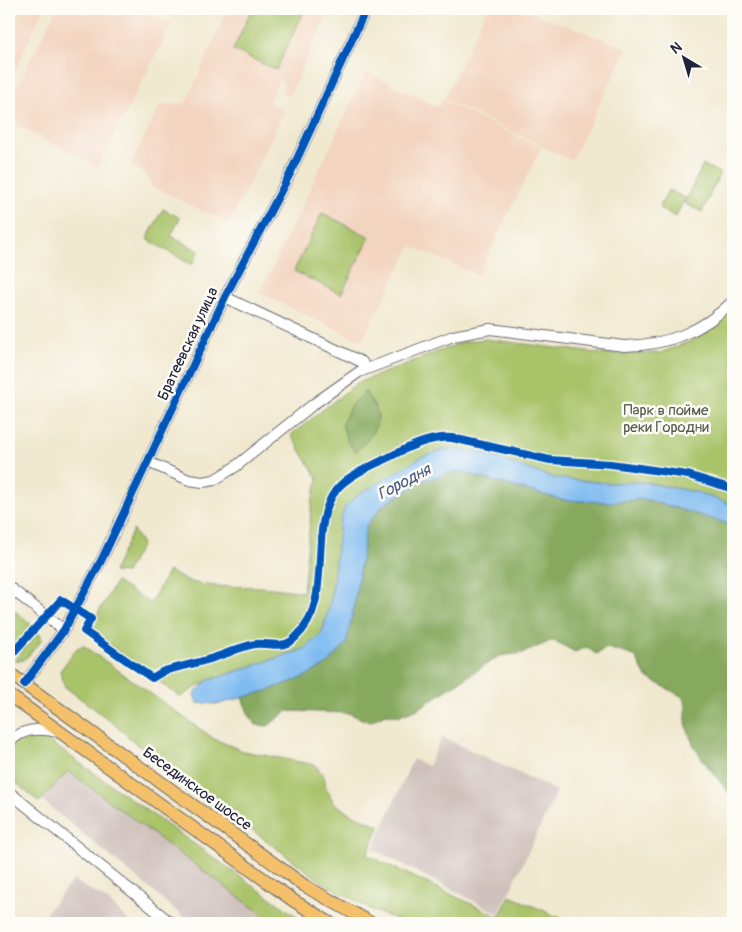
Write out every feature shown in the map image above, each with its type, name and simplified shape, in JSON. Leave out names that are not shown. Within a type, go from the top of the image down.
[{"type":"main road","name":"Бесединское шоссе","points":[[9,673],[305,886],[371,923]]},
{"type":"main road","points":[[24,684],[10,698],[294,901],[330,923]]},
{"type":"street","name":"Братеевская улица","points":[[24,684],[64,630],[102,559],[225,297],[290,174],[366,9]]},
{"type":"street","points":[[225,297],[362,362],[366,368]]},
{"type":"street","points":[[148,462],[189,480],[203,482],[214,480],[235,467],[341,383],[366,368],[453,336],[490,329],[624,346],[658,343],[690,333],[713,319],[733,301]]},
{"type":"street","points":[[9,587],[64,630]]},
{"type":"street","points":[[9,594],[22,598]]},
{"type":"street","points":[[9,743],[15,736],[27,730],[58,732]]},
{"type":"street","points":[[9,792],[171,923]]},
{"type":"shaded area","points":[[9,9],[44,9],[9,83]]},
{"type":"shaded area","points":[[56,9],[137,9],[172,24],[98,166],[9,122],[9,104]]},
{"type":"shaded area","points":[[228,9],[329,9],[289,97],[280,92],[284,83],[279,80],[269,102],[285,110],[229,223],[151,186],[145,173],[130,166],[160,106],[186,103]]},
{"type":"shaded area","points":[[487,9],[521,9],[628,48],[571,160],[444,99]]},
{"type":"shaded area","points":[[366,72],[438,107],[442,100],[541,148],[478,275],[411,246],[362,341],[260,293]]},
{"type":"shaded area","points":[[442,737],[557,791],[499,914],[373,849],[413,759],[428,766]]},
{"type":"shaded area","points":[[67,771],[274,923],[191,923],[42,800]]},
{"type":"shaded area","points":[[73,880],[107,900],[131,923],[51,923],[43,916]]},
{"type":"green space","points":[[252,9],[305,9],[276,70],[233,50]]},
{"type":"green space","points":[[703,165],[720,173],[702,212],[684,203]]},
{"type":"green space","points":[[668,190],[685,198],[676,217],[659,208]]},
{"type":"green space","points":[[163,209],[180,218],[171,236],[199,251],[192,265],[147,239]]},
{"type":"green space","points":[[322,213],[370,237],[341,294],[294,271]]},
{"type":"green space","name":"Парк в пойме реки Городни","points":[[733,309],[733,505],[696,492],[643,482],[607,483],[554,478],[476,451],[340,521],[331,600],[322,633],[304,649],[207,681],[180,697],[88,630],[116,582],[150,603],[169,571],[191,582],[213,586],[260,587],[303,592],[312,501],[318,479],[291,435],[357,383],[463,342],[485,339],[604,354],[660,353],[691,341]]},
{"type":"green space","points":[[365,391],[378,416],[372,433],[356,452],[348,443],[342,424],[351,405]]},
{"type":"green space","points":[[457,471],[562,500],[608,502],[645,499],[733,525],[733,799],[700,756],[690,737],[686,719],[686,704],[683,697],[646,677],[635,656],[607,648],[596,654],[586,647],[575,652],[557,642],[551,641],[523,653],[499,656],[416,710],[399,716],[385,714],[369,722],[348,713],[287,711],[268,726],[256,725],[249,715],[242,698],[304,677],[328,664],[354,607],[366,526],[383,506],[422,481]]},
{"type":"green space","points":[[133,530],[142,544],[126,573],[113,572]]},
{"type":"green space","points":[[9,606],[34,627],[9,653]]},
{"type":"green space","points":[[38,632],[42,638],[39,644],[24,660],[14,661]]},
{"type":"green space","points":[[84,646],[214,739],[243,751],[315,765],[324,776],[326,788],[334,803],[349,813],[380,826],[367,855],[499,917],[510,896],[572,923],[407,923],[373,911],[322,882],[134,742],[113,723],[64,686],[60,671],[77,648]]},
{"type":"green space","points":[[32,734],[43,737],[306,923],[274,923],[68,771],[39,802],[9,777],[10,750],[17,741]]},
{"type":"water","name":"Городня","points":[[446,449],[476,451],[554,478],[607,483],[643,482],[696,492],[733,505],[733,525],[645,499],[608,502],[562,500],[457,471],[422,481],[383,505],[366,526],[354,607],[346,644],[328,664],[304,677],[266,691],[219,704],[197,703],[194,694],[207,681],[304,649],[322,633],[331,600],[340,521],[345,507],[356,496],[423,456]]},
{"type":"cycle path","points":[[24,684],[64,630],[102,559],[225,297],[290,174],[366,9]]},
{"type":"cycle path","points":[[9,657],[61,600],[91,619],[84,631],[152,678],[164,671],[210,659],[250,645],[281,645],[290,642],[307,623],[314,605],[318,585],[323,525],[327,506],[336,490],[360,472],[402,450],[435,439],[452,438],[550,460],[611,464],[688,475],[733,489]]}]
